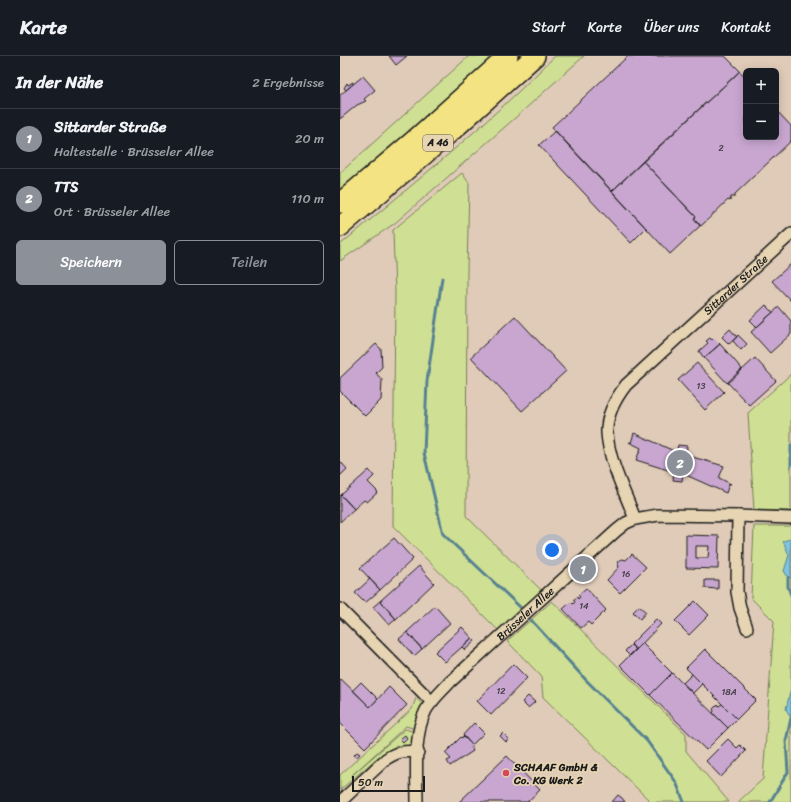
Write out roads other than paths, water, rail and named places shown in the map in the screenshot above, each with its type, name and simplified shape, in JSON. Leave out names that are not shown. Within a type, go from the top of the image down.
[{"type":"highway","name":"A 46","points":[[340,203],[412,142],[508,56]]},
{"type":"highway","name":"A 46","points":[[340,227],[453,130],[535,56]]},
{"type":"street","name":"Sittarder Straße","points":[[635,519],[612,458],[607,432],[609,417],[616,398],[631,380],[791,234]]},
{"type":"street","name":"Brüsseler Allee","points":[[417,802],[419,731],[426,711],[432,702],[450,682],[626,523],[635,519],[658,515],[791,518]]},
{"type":"street","points":[[738,516],[737,592],[746,628]]},
{"type":"street","points":[[340,609],[432,702]]},
{"type":"street","points":[[340,802],[386,759],[402,751],[418,752]]},
{"type":"water","points":[[791,539],[791,578],[788,577],[784,571],[789,555],[783,541]]},
{"type":"water","points":[[791,688],[791,718],[786,709]]},
{"type":"waterway","points":[[442,278],[427,381],[424,453],[443,534],[520,607]]},
{"type":"waterway","points":[[791,445],[791,466]]},
{"type":"waterway","points":[[788,577],[788,587],[791,595]]},
{"type":"waterway","points":[[531,620],[586,680],[647,741],[676,782],[684,802]]},
{"type":"waterway","points":[[770,802],[788,772],[786,741],[791,718]]},
{"type":"place","name":"TTS","points":[[680,463]]},
{"type":"place","name":"Sittarder Straße","points":[[583,569]]},
{"type":"place","name":"SCHAAF GmbH & Co. KG Werk 2","points":[[506,773]]}]
